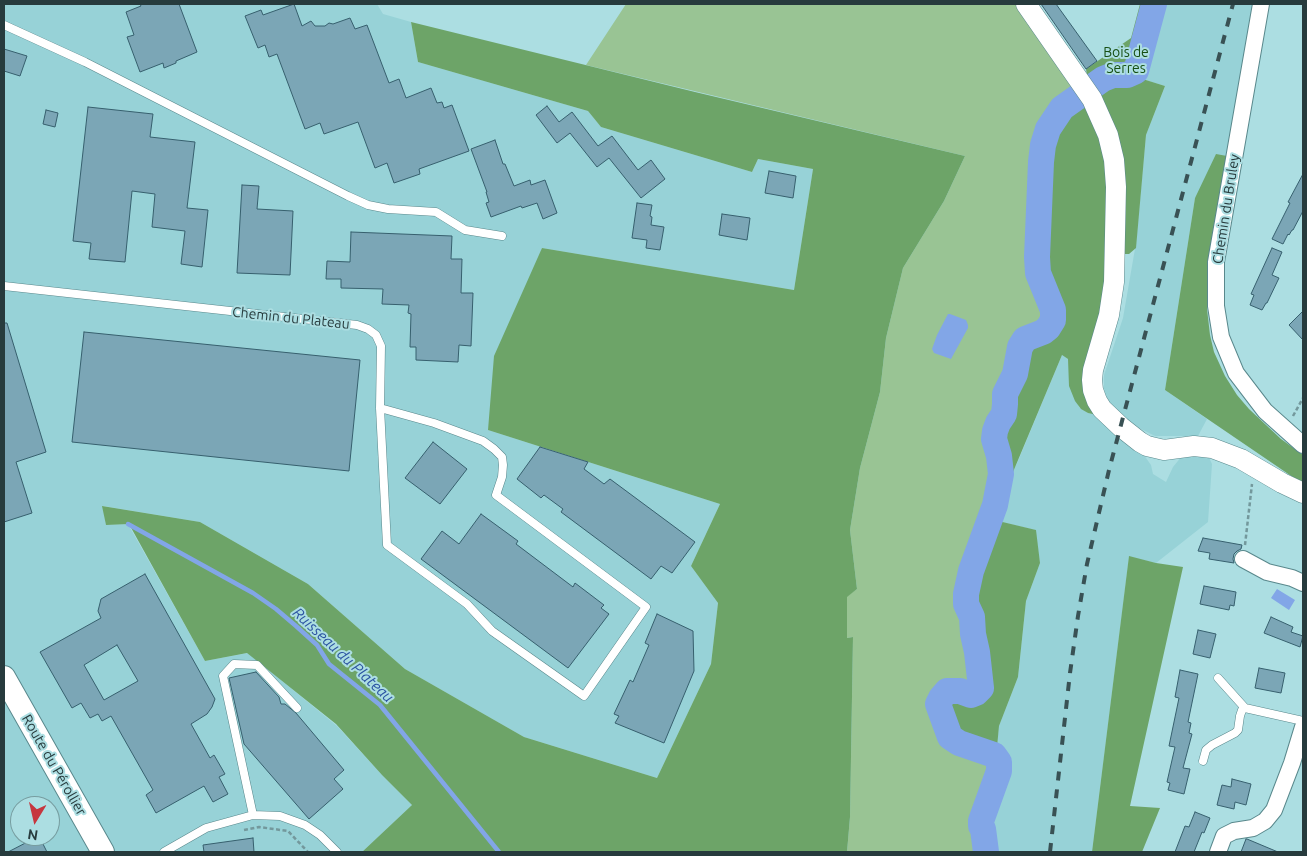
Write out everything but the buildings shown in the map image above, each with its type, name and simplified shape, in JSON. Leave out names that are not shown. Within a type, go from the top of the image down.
[{"type":"main road","name":"Route du Pérollier","points":[[4,677],[103,852]]},
{"type":"street","points":[[1026,4],[1092,98],[1108,135],[1114,160],[1116,186],[1114,282],[1109,315],[1093,370],[1092,380],[1095,396],[1102,408],[1121,427],[1147,446],[1164,450],[1194,446],[1212,448],[1241,459],[1303,493]]},
{"type":"street","name":"Chemin du Bruley","points":[[1261,4],[1216,262],[1216,306],[1221,337],[1236,373],[1265,411],[1303,445]]},
{"type":"street","points":[[1243,559],[1267,572],[1292,578],[1303,583]]},
{"type":"street","points":[[1218,852],[1224,836],[1234,831],[1254,828],[1265,821],[1274,810],[1303,728]]},
{"type":"lane","points":[[4,25],[85,62],[368,205],[388,209],[436,212],[465,230],[502,236]]},
{"type":"lane","name":"Chemin du Plateau","points":[[4,286],[356,325],[368,329],[376,335],[381,346],[380,408],[386,544],[467,604],[492,630],[584,696],[646,607],[496,495],[502,477],[503,465],[502,457],[494,449],[483,441],[434,423],[380,408]]},
{"type":"lane","points":[[252,815],[224,676],[234,664],[257,665],[297,708]]},
{"type":"lane","points":[[1218,678],[1244,708],[1303,721]]},
{"type":"lane","points":[[1203,761],[1206,750],[1238,730],[1240,716],[1244,708]]},
{"type":"lane","points":[[164,852],[206,828],[252,815],[280,816],[305,825],[320,835],[338,852]]},
{"type":"path","points":[[1285,430],[1303,398]]},
{"type":"path","points":[[1243,559],[1254,467]]},
{"type":"path","points":[[243,830],[259,828],[288,831],[308,852]]},
{"type":"shaded area","points":[[4,4],[377,4],[383,14],[411,22],[418,62],[588,111],[601,127],[752,172],[758,159],[813,169],[794,290],[542,248],[488,430],[720,504],[691,566],[718,603],[711,664],[657,778],[524,737],[405,669],[308,584],[200,522],[103,506],[106,525],[128,524],[205,661],[248,653],[337,726],[412,805],[362,852],[4,852]]},
{"type":"shaded area","points":[[1162,4],[1254,4],[1227,156],[1195,198],[1165,390],[1207,419],[1198,436],[1155,436],[1137,427],[1127,436],[1151,465],[1153,474],[1166,482],[1173,467],[1182,456],[1206,451],[1212,464],[1208,522],[1156,563],[1129,557],[1092,852],[996,852],[989,809],[1003,766],[1002,758],[996,753],[999,726],[1018,677],[1026,601],[1040,563],[1035,530],[993,520],[1002,494],[1018,461],[1062,355],[1068,359],[1079,407],[1088,413],[1097,415],[1109,404],[1104,389],[1104,375],[1123,318],[1136,243],[1146,135],[1165,86],[1132,76],[1147,57]]},
{"type":"green space","points":[[626,4],[1026,4],[1078,94],[1076,98],[1062,108],[1048,129],[1041,162],[1037,273],[1053,310],[1053,320],[1043,332],[1025,339],[1020,347],[1015,374],[1005,394],[1004,414],[998,423],[994,439],[999,456],[1001,474],[990,521],[971,571],[966,594],[966,604],[972,617],[981,688],[971,695],[960,691],[938,704],[950,737],[959,743],[994,755],[999,762],[999,771],[981,821],[986,852],[847,852],[850,817],[853,637],[847,638],[847,596],[857,589],[850,530],[860,468],[880,392],[886,338],[903,268],[944,201],[965,156],[586,65]]},
{"type":"green space","name":"Bois de Serres","points":[[1140,4],[1162,4],[1147,57],[1139,66],[1138,73],[1133,76],[1165,86],[1146,135],[1136,248],[1129,254],[1116,254],[1097,415],[1081,409],[1075,401],[1069,386],[1068,359],[1062,355],[1008,484],[995,505],[1001,474],[999,456],[994,439],[998,423],[1004,414],[1005,394],[1015,374],[1020,347],[1025,339],[1043,332],[1053,320],[1053,310],[1038,273],[1037,257],[1041,162],[1048,129],[1062,108],[1076,98],[1078,94],[1089,88],[1086,69],[1131,38]]},
{"type":"green space","points":[[411,22],[965,156],[944,201],[903,268],[886,338],[880,392],[860,468],[850,530],[857,589],[847,597],[847,638],[853,637],[850,817],[847,852],[362,852],[412,805],[336,724],[247,653],[205,661],[129,524],[106,525],[102,506],[200,522],[308,584],[405,669],[524,737],[657,778],[711,664],[718,603],[691,566],[720,504],[488,430],[494,356],[542,248],[794,290],[813,169],[758,159],[752,172],[601,127],[588,111],[418,62]]},
{"type":"green space","points":[[1216,154],[1227,156],[1208,261],[1207,309],[1214,352],[1225,376],[1249,409],[1281,439],[1303,455],[1303,484],[1165,390],[1195,198]]},
{"type":"green space","points":[[990,519],[1036,530],[1040,563],[1026,601],[1018,677],[999,726],[996,758],[994,755],[959,743],[950,737],[938,704],[947,691],[960,691],[971,695],[981,688],[972,617],[966,604],[966,594],[971,571]]},
{"type":"green space","points":[[1129,556],[1183,567],[1130,806],[1160,808],[1142,852],[1092,852]]},
{"type":"green space","points":[[989,809],[996,852],[990,852],[987,828],[984,824]]},
{"type":"water","points":[[1047,115],[1058,125],[1057,129],[1051,137],[1039,139],[1038,129]]},
{"type":"water","points":[[948,314],[966,320],[968,325],[951,359],[934,353],[932,349]]},
{"type":"water","points":[[1277,589],[1295,600],[1289,610],[1271,598]]},
{"type":"waterway","points":[[986,852],[981,821],[999,771],[999,762],[994,755],[959,743],[950,737],[938,704],[947,691],[960,691],[971,695],[981,688],[972,617],[966,604],[966,594],[971,571],[995,505],[1001,474],[999,456],[994,439],[995,431],[1004,414],[1005,394],[1015,374],[1020,347],[1025,339],[1043,332],[1053,320],[1053,310],[1038,273],[1037,257],[1043,145],[1048,129],[1062,108],[1103,79],[1113,75],[1127,75],[1136,71],[1154,4]]},
{"type":"waterway","name":"Ruisseau du Plateau","points":[[128,524],[253,593],[296,626],[317,645],[329,664],[380,705],[499,852]]},
{"type":"railway","points":[[1050,852],[1070,673],[1087,564],[1109,470],[1233,4]]}]
